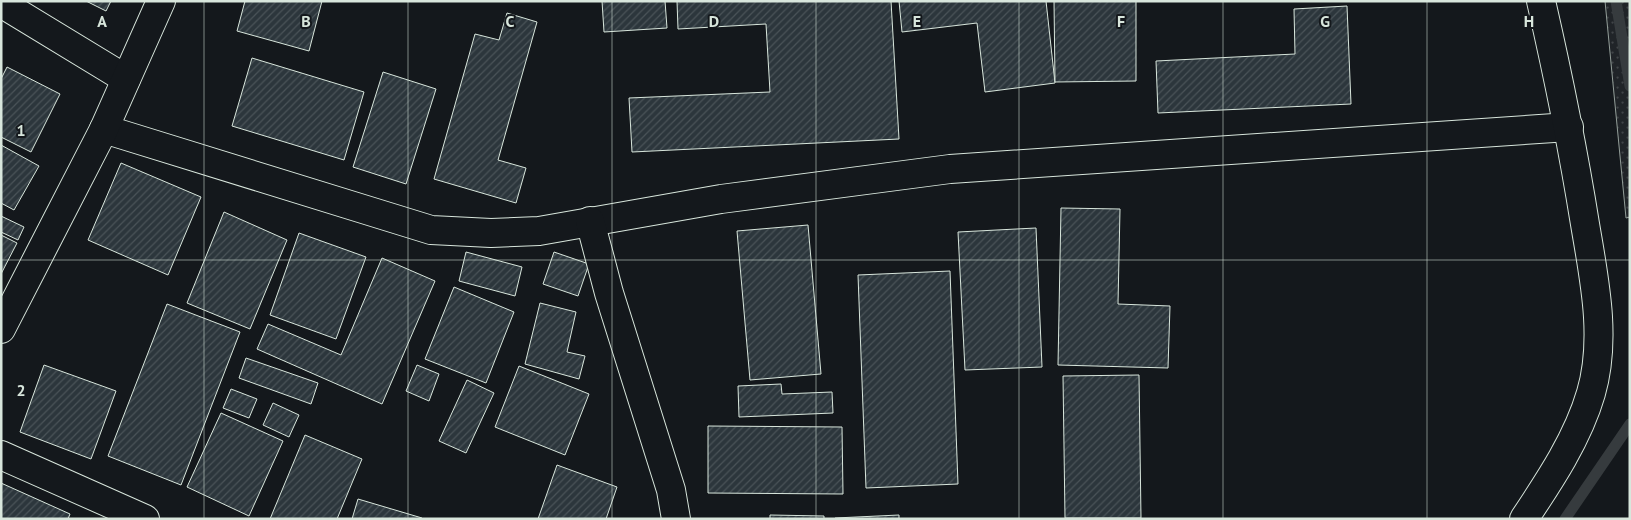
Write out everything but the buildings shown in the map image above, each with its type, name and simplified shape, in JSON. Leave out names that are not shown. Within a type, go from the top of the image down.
[{"type":"street","points":[[1,329],[104,129],[161,1]]},
{"type":"street","points":[[1524,519],[1574,439],[1592,392],[1598,346],[1596,293],[1570,127],[1541,1]]},
{"type":"street","points":[[1,3],[126,79]]},
{"type":"street","points":[[104,129],[431,230],[491,233],[540,231],[721,199],[950,169],[1570,127]]},
{"type":"street","points":[[590,221],[609,294],[671,490],[676,519]]},
{"type":"street","points":[[1,455],[145,519]]},
{"type":"shaded area","points":[[1605,1],[1630,1],[1630,217],[1626,218]]},
{"type":"waterway","points":[[1616,1],[1630,86]]},
{"type":"waterway","points":[[1565,519],[1630,424]]}]
